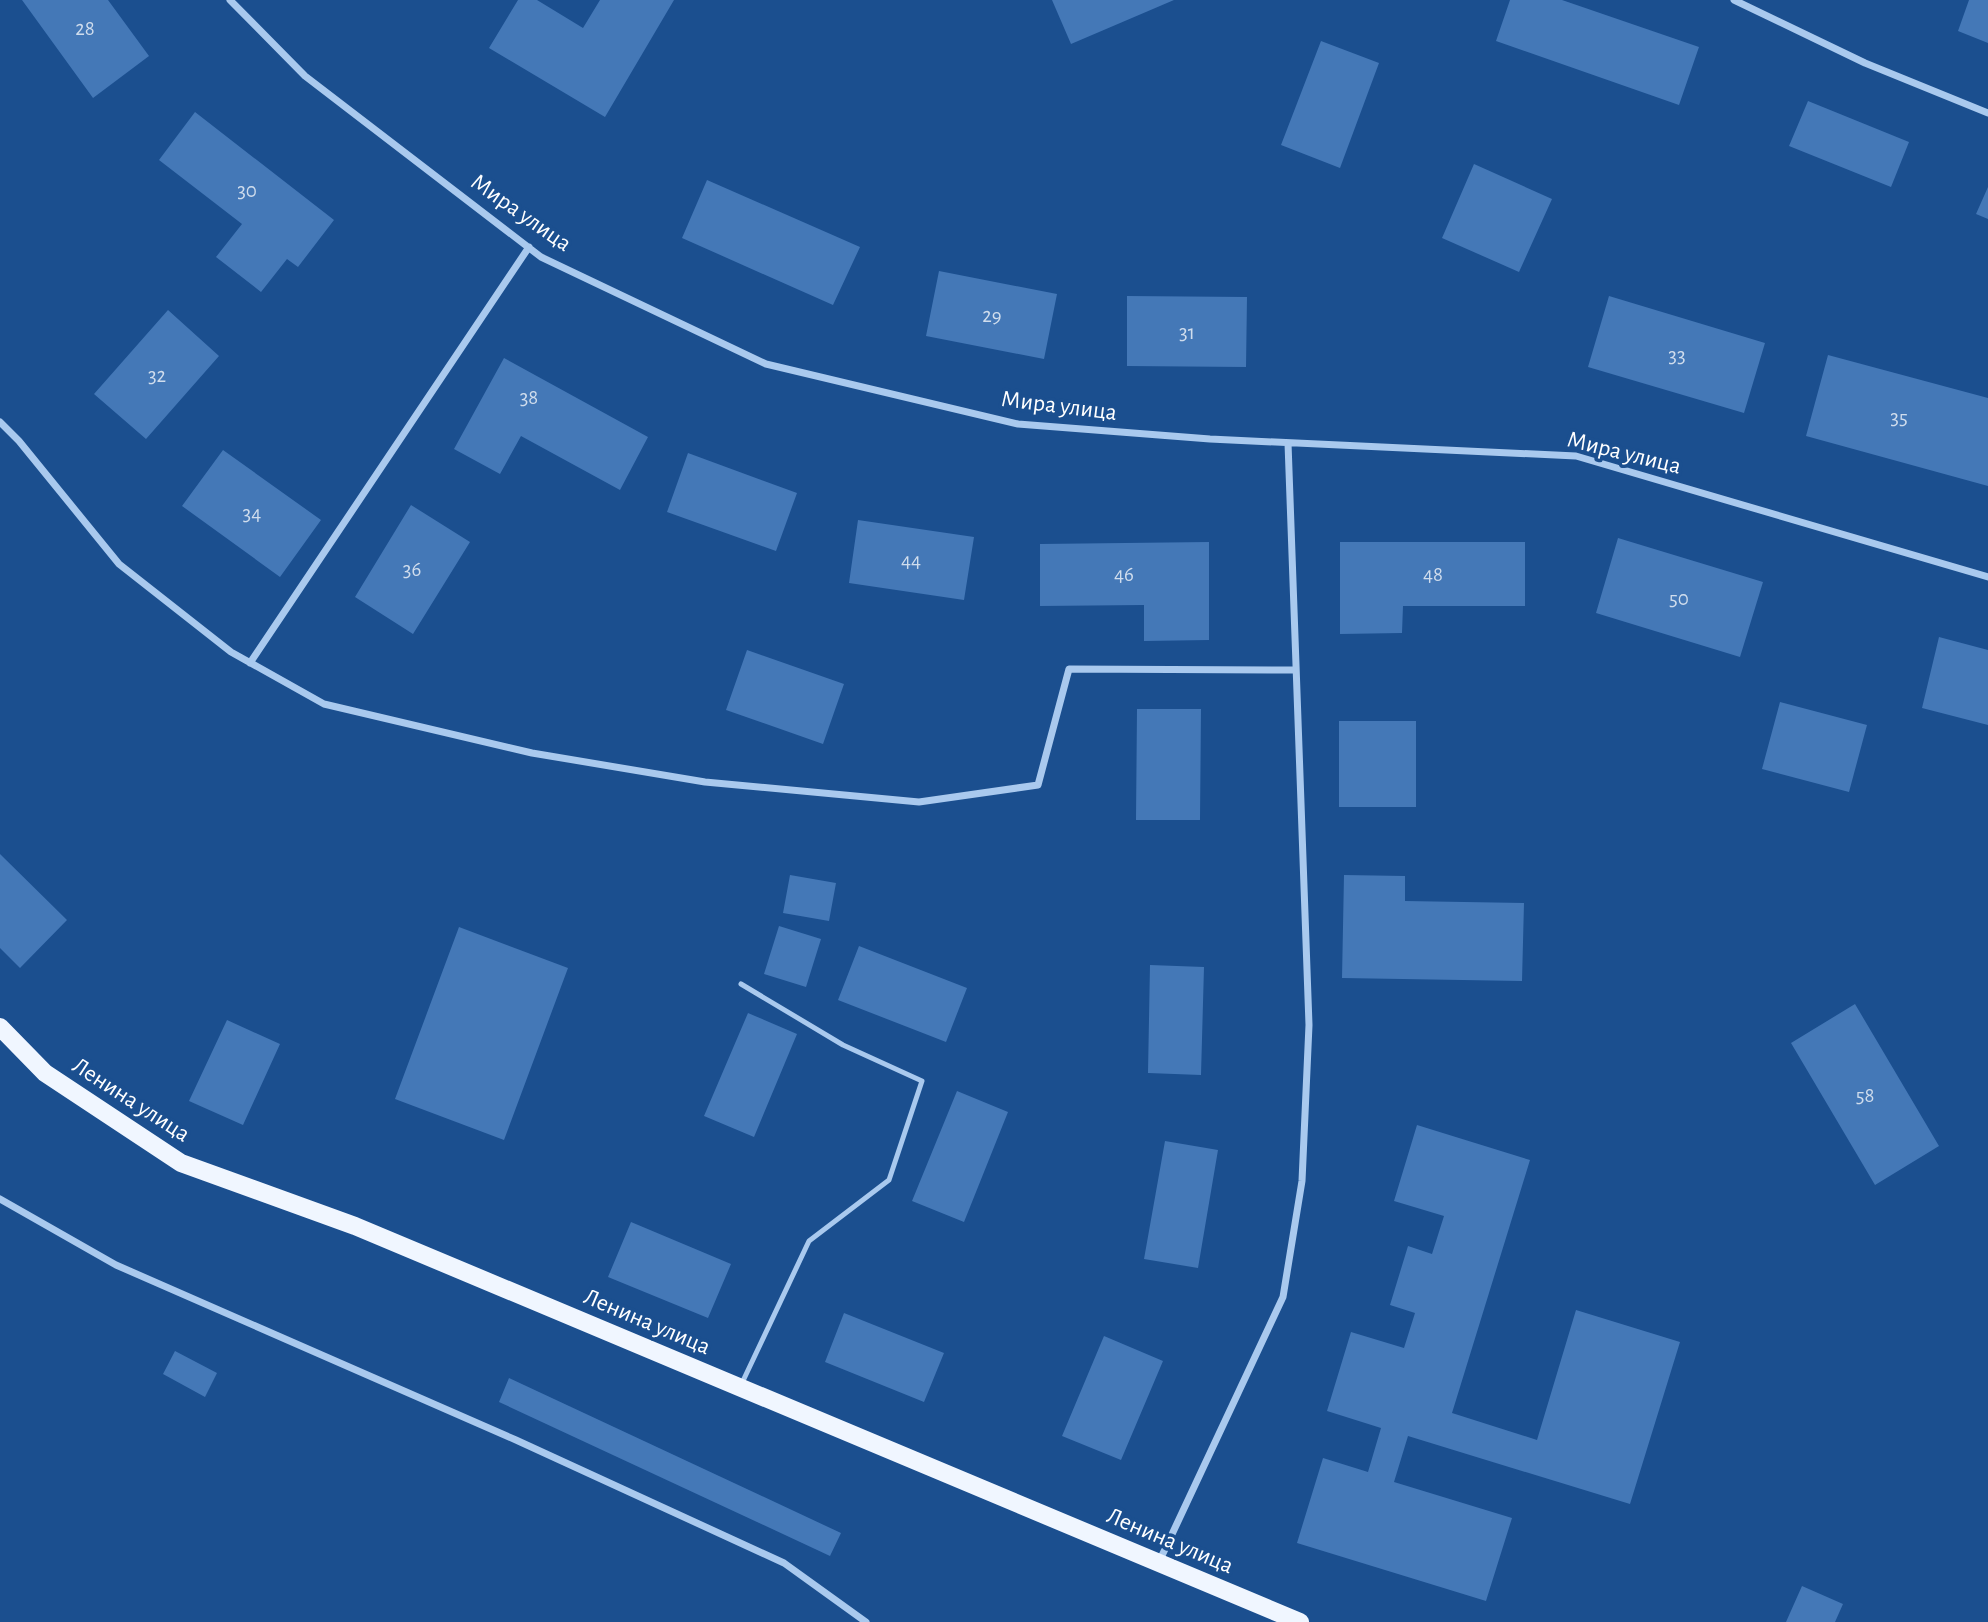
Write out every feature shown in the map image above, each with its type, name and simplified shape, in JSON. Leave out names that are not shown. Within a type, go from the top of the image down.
[{"type":"main road","name":"Ленина улица","points":[[0,1027],[45,1073],[181,1163],[355,1226],[1300,1622]]},
{"type":"street","name":"Мира улица","points":[[230,0],[305,76],[541,257],[766,363],[1018,424],[1210,439],[1576,456],[1988,578]]},
{"type":"street","points":[[1734,0],[1865,63],[1988,113]]},
{"type":"street","points":[[250,663],[529,247]]},
{"type":"street","points":[[0,422],[19,441],[119,564],[231,652],[324,704],[533,753],[705,782],[919,802],[1038,785],[1069,669],[1296,670]]},
{"type":"street","points":[[1159,1563],[1283,1297],[1302,1181],[1309,1025],[1287,443]]},
{"type":"street","points":[[0,1199],[116,1265],[516,1440],[784,1563],[866,1622]]},
{"type":"lane","points":[[740,1387],[809,1241],[889,1180],[922,1081],[843,1045],[741,984]]},
{"type":"building","points":[[22,0],[108,0],[149,56],[93,98]]},
{"type":"building","points":[[518,0],[537,0],[583,28],[600,0],[674,0],[605,117],[489,48]]},
{"type":"building","points":[[1052,0],[1174,0],[1071,44]]},
{"type":"building","points":[[1510,0],[1562,0],[1699,47],[1679,105],[1496,41]]},
{"type":"building","points":[[1969,0],[1988,0],[1988,43],[1958,31]]},
{"type":"building","points":[[1321,41],[1379,63],[1340,168],[1281,145]]},
{"type":"building","points":[[1808,101],[1909,142],[1891,187],[1789,146]]},
{"type":"building","points":[[195,112],[334,220],[298,267],[287,259],[261,292],[216,257],[242,224],[159,160]]},
{"type":"building","points":[[1474,164],[1552,199],[1519,272],[1442,238]]},
{"type":"building","points":[[707,180],[860,247],[833,305],[682,238]]},
{"type":"building","points":[[1988,187],[1988,219],[1976,214]]},
{"type":"building","points":[[939,271],[1057,294],[1044,359],[926,336]]},
{"type":"building","points":[[1127,296],[1247,297],[1246,367],[1127,366]]},
{"type":"building","points":[[1609,296],[1765,343],[1744,413],[1588,367]]},
{"type":"building","points":[[168,310],[219,356],[146,439],[94,394]]},
{"type":"building","points":[[1828,355],[1988,398],[1988,486],[1806,436]]},
{"type":"building","points":[[504,358],[648,437],[620,490],[521,436],[500,474],[454,449]]},
{"type":"building","points":[[223,450],[321,520],[280,577],[182,506]]},
{"type":"building","points":[[688,453],[797,493],[776,551],[667,512]]},
{"type":"building","points":[[411,505],[470,542],[413,634],[355,597]]},
{"type":"building","points":[[858,520],[974,537],[964,600],[849,583]]},
{"type":"building","points":[[1618,538],[1763,582],[1740,657],[1596,613]]},
{"type":"building","points":[[1209,542],[1209,640],[1144,641],[1144,605],[1040,606],[1040,544]]},
{"type":"building","points":[[1340,542],[1525,542],[1525,606],[1403,606],[1402,633],[1340,634]]},
{"type":"building","points":[[1939,637],[1988,650],[1988,725],[1922,708]]},
{"type":"building","points":[[747,650],[844,684],[823,744],[726,710]]},
{"type":"building","points":[[1780,702],[1867,725],[1849,792],[1762,769]]},
{"type":"building","points":[[1137,709],[1201,709],[1200,820],[1136,820]]},
{"type":"building","points":[[1339,721],[1416,721],[1416,807],[1339,807]]},
{"type":"building","points":[[0,854],[67,920],[20,968],[0,948]]},
{"type":"building","points":[[790,875],[836,883],[829,921],[783,913]]},
{"type":"building","points":[[1344,875],[1405,876],[1405,901],[1524,903],[1522,981],[1342,978]]},
{"type":"building","points":[[779,926],[821,939],[806,987],[764,974]]},
{"type":"building","points":[[459,927],[568,968],[504,1140],[395,1099]]},
{"type":"building","points":[[859,946],[967,988],[946,1042],[838,1000]]},
{"type":"building","points":[[1150,965],[1204,967],[1201,1075],[1148,1073]]},
{"type":"building","points":[[1855,1004],[1939,1146],[1875,1185],[1791,1043]]},
{"type":"building","points":[[748,1013],[797,1034],[754,1137],[704,1116]]},
{"type":"building","points":[[227,1020],[280,1044],[243,1125],[189,1101]]},
{"type":"building","points":[[957,1091],[1008,1112],[964,1222],[912,1201]]},
{"type":"building","points":[[1417,1125],[1530,1160],[1452,1413],[1537,1440],[1576,1310],[1680,1342],[1630,1504],[1408,1436],[1394,1482],[1512,1518],[1486,1601],[1297,1543],[1323,1458],[1368,1472],[1381,1428],[1327,1411],[1351,1332],[1404,1348],[1415,1313],[1390,1305],[1408,1246],[1432,1254],[1444,1216],[1394,1201]]},
{"type":"building","points":[[1165,1141],[1218,1150],[1198,1268],[1144,1259]]},
{"type":"building","points":[[631,1222],[731,1264],[708,1318],[608,1277]]},
{"type":"building","points":[[844,1313],[944,1353],[924,1402],[825,1362]]},
{"type":"building","points":[[1104,1336],[1163,1361],[1121,1460],[1062,1436]]},
{"type":"building","points":[[175,1351],[217,1373],[205,1397],[163,1374]]},
{"type":"building","points":[[509,1378],[841,1533],[830,1556],[499,1402]]},
{"type":"building","points":[[1802,1586],[1843,1604],[1835,1622],[1786,1622]]}]
